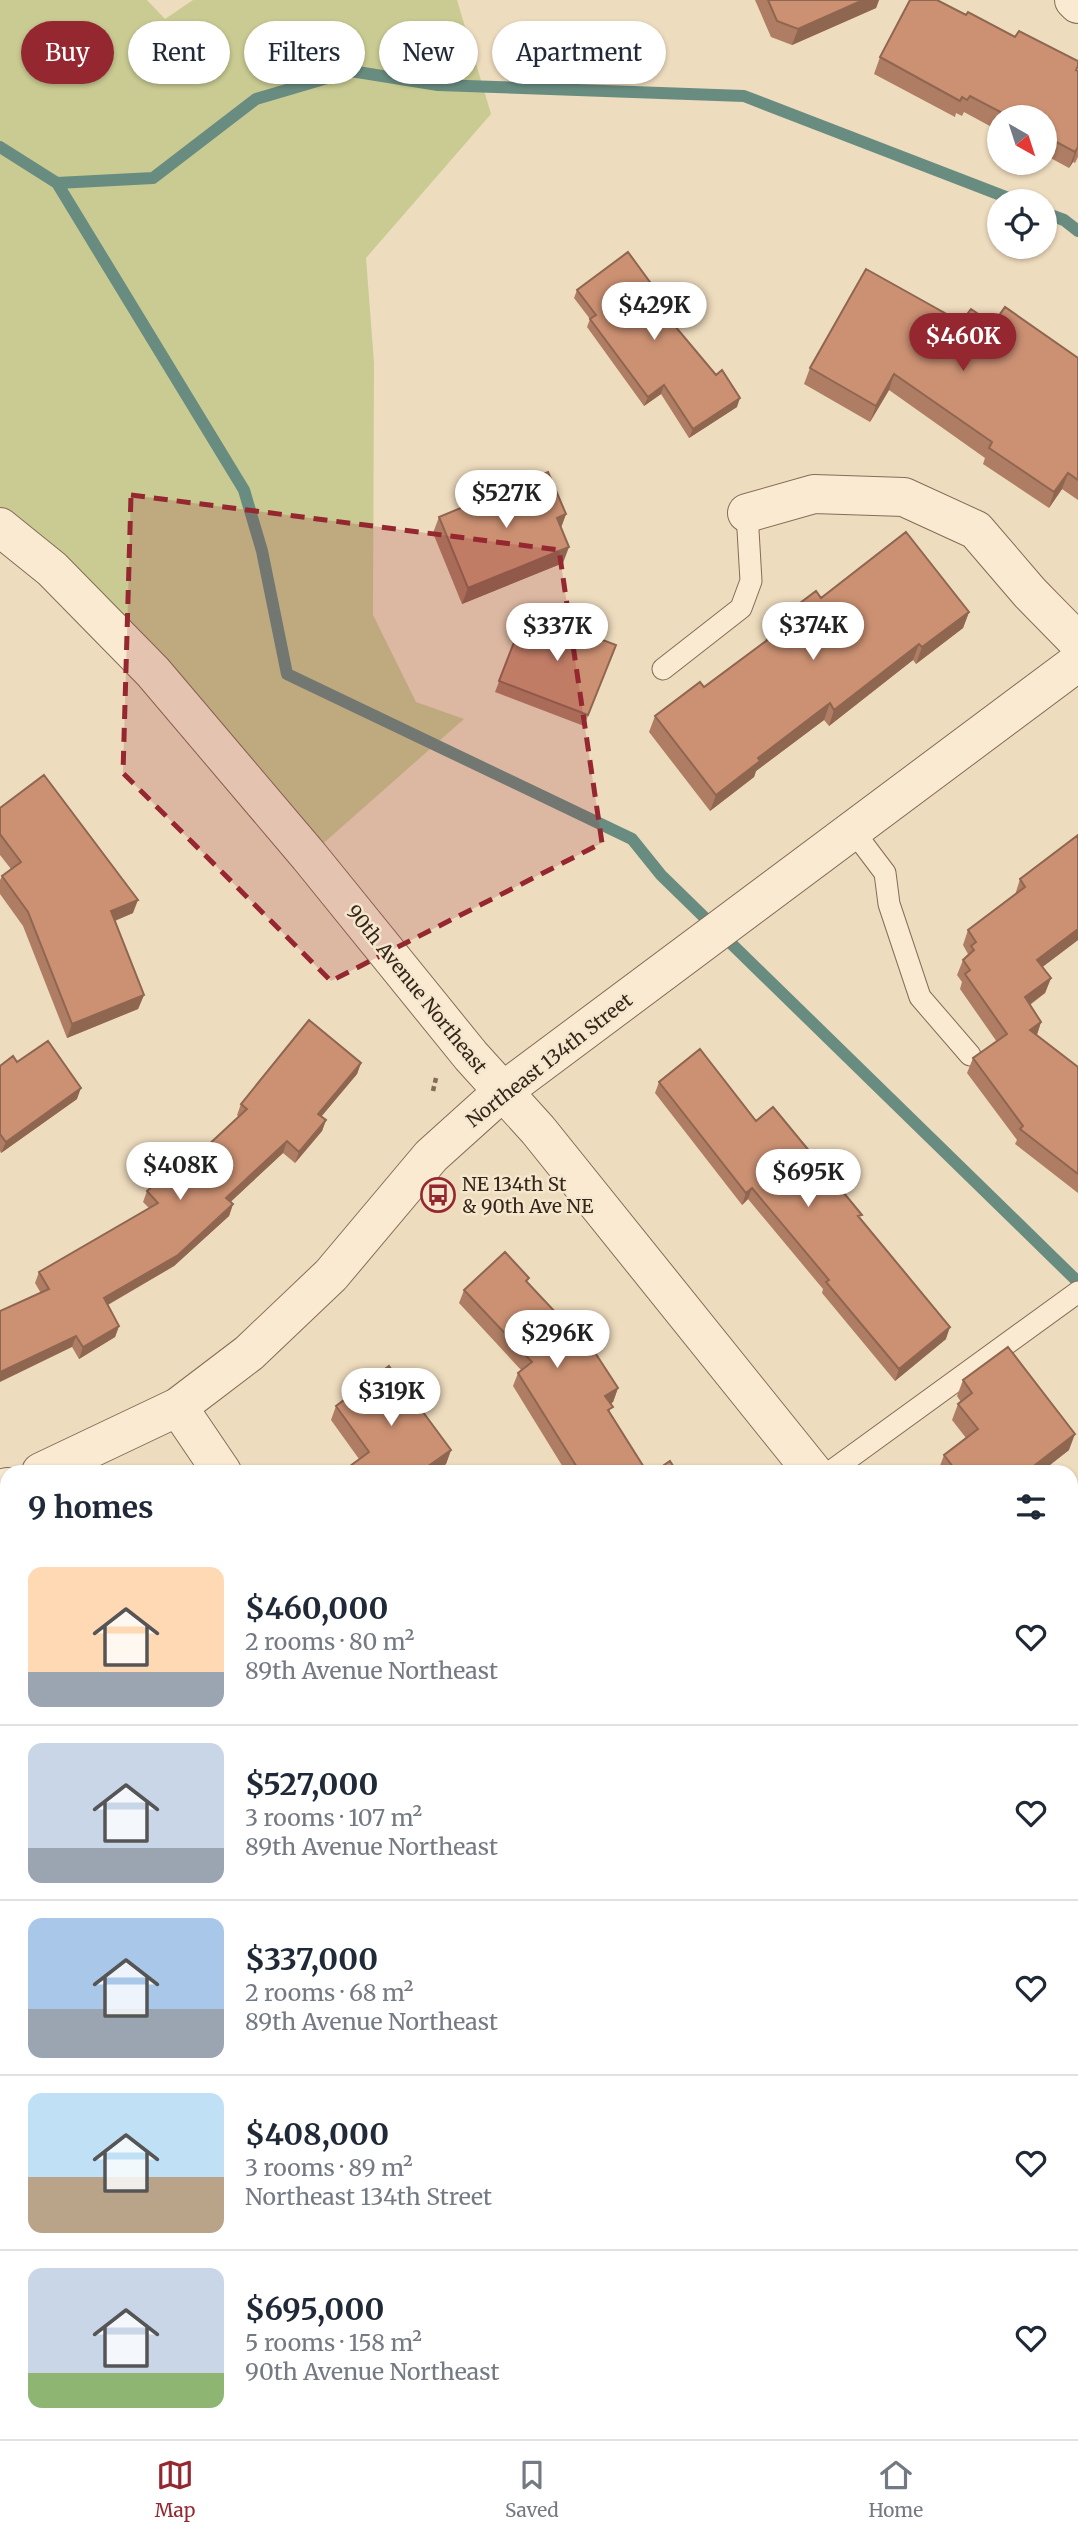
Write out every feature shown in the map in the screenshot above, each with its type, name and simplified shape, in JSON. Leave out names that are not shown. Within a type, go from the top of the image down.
[{"type":"street","points":[[1074,0],[1078,4]]},
{"type":"street","points":[[747,513],[814,494],[904,497],[976,530],[1030,593],[1078,642]]},
{"type":"street","name":"90th Avenue Northeast","points":[[0,527],[52,569],[153,672],[309,856],[502,1092],[538,1130],[807,1465]]},
{"type":"street","name":"Northeast 134th Street","points":[[56,1465],[178,1407],[250,1353],[331,1275],[432,1156],[502,1092],[1078,663]]},
{"type":"street","points":[[178,1407],[217,1465]]},
{"type":"lane","points":[[663,668],[741,608],[751,581],[747,513]]},
{"type":"lane","points":[[853,832],[886,873],[889,904],[920,997],[970,1055]]},
{"type":"lane","points":[[840,1465],[1078,1292]]},
{"type":"highlighted area","points":[[131,495],[559,550],[602,843],[331,981],[123,773]]},
{"type":"green space","points":[[0,0],[147,0],[165,19],[193,0],[457,0],[463,21],[379,21],[379,84],[478,84],[478,70],[491,114],[366,258],[374,363],[373,615],[416,702],[464,719],[309,856],[0,527]]},
{"type":"building","points":[[768,0],[863,0],[798,29],[777,21]]},
{"type":"building","points":[[910,0],[937,0],[966,15],[968,12],[1015,37],[1019,31],[1078,61],[1078,147],[1075,152],[1057,142],[1057,105],[987,105],[970,96],[967,100],[962,97],[960,101],[880,57]]},
{"type":"building","points":[[628,252],[674,315],[669,319],[716,375],[722,370],[740,398],[693,429],[664,385],[648,397],[590,319],[596,315],[577,290]]},
{"type":"building","points":[[866,269],[961,322],[971,309],[993,324],[1005,307],[1078,358],[1078,480],[1068,473],[1054,492],[989,448],[992,442],[894,374],[876,406],[810,368]]},
{"type":"building","points":[[548,472],[566,514],[557,518],[569,547],[468,588],[439,517]]},
{"type":"building","points":[[906,532],[969,612],[922,647],[919,644],[834,710],[830,703],[758,758],[760,761],[716,795],[655,716],[700,682],[704,687],[777,633],[771,625],[816,591],[821,598]]},
{"type":"building","points":[[526,611],[616,645],[588,715],[499,681]]},
{"type":"building","points":[[44,775],[138,900],[111,911],[144,995],[72,1024],[28,912],[2,876],[21,862],[0,834],[0,808]]},
{"type":"building","points":[[1078,835],[1078,929],[1037,960],[1051,978],[1025,997],[1041,1022],[1030,1030],[1078,1067],[1078,1174],[1020,1129],[1023,1126],[973,1058],[1007,1034],[965,974],[970,970],[963,960],[974,950],[971,946],[976,942],[968,930],[1025,887],[1020,879]]},
{"type":"building","points":[[309,1020],[361,1063],[318,1114],[326,1120],[299,1152],[287,1141],[226,1198],[233,1204],[178,1255],[104,1298],[119,1326],[83,1347],[76,1336],[0,1372],[0,1311],[49,1289],[39,1272],[158,1203],[147,1191],[186,1155],[191,1161],[247,1109],[241,1104]]},
{"type":"building","points":[[48,1041],[81,1088],[6,1142],[0,1134],[0,1066],[13,1056],[17,1062]]},
{"type":"building","points":[[700,1049],[756,1121],[773,1107],[862,1215],[858,1216],[950,1327],[899,1369],[752,1188],[746,1193],[659,1082]]},
{"type":"building","points":[[505,1252],[529,1278],[526,1281],[575,1333],[589,1354],[594,1351],[618,1388],[605,1396],[613,1407],[608,1410],[643,1465],[576,1465],[518,1373],[532,1362],[464,1290]]},
{"type":"building","points":[[1008,1347],[1075,1434],[1035,1465],[952,1465],[944,1455],[978,1429],[958,1404],[972,1393],[963,1380]]},
{"type":"building","points":[[389,1366],[451,1450],[430,1465],[351,1465],[369,1452],[336,1406]]},
{"type":"waterway","points":[[57,183],[153,178],[256,99],[351,71],[438,85],[744,96],[987,190]]},
{"type":"waterway","points":[[0,147],[57,183],[244,490],[262,551],[287,674],[632,839],[661,875],[1078,1282]]},
{"type":"waterway","points":[[1057,217],[1078,231]]},
{"type":"place","name":"NE 134th St & 90th Ave NE","points":[[438,1195]]}]
